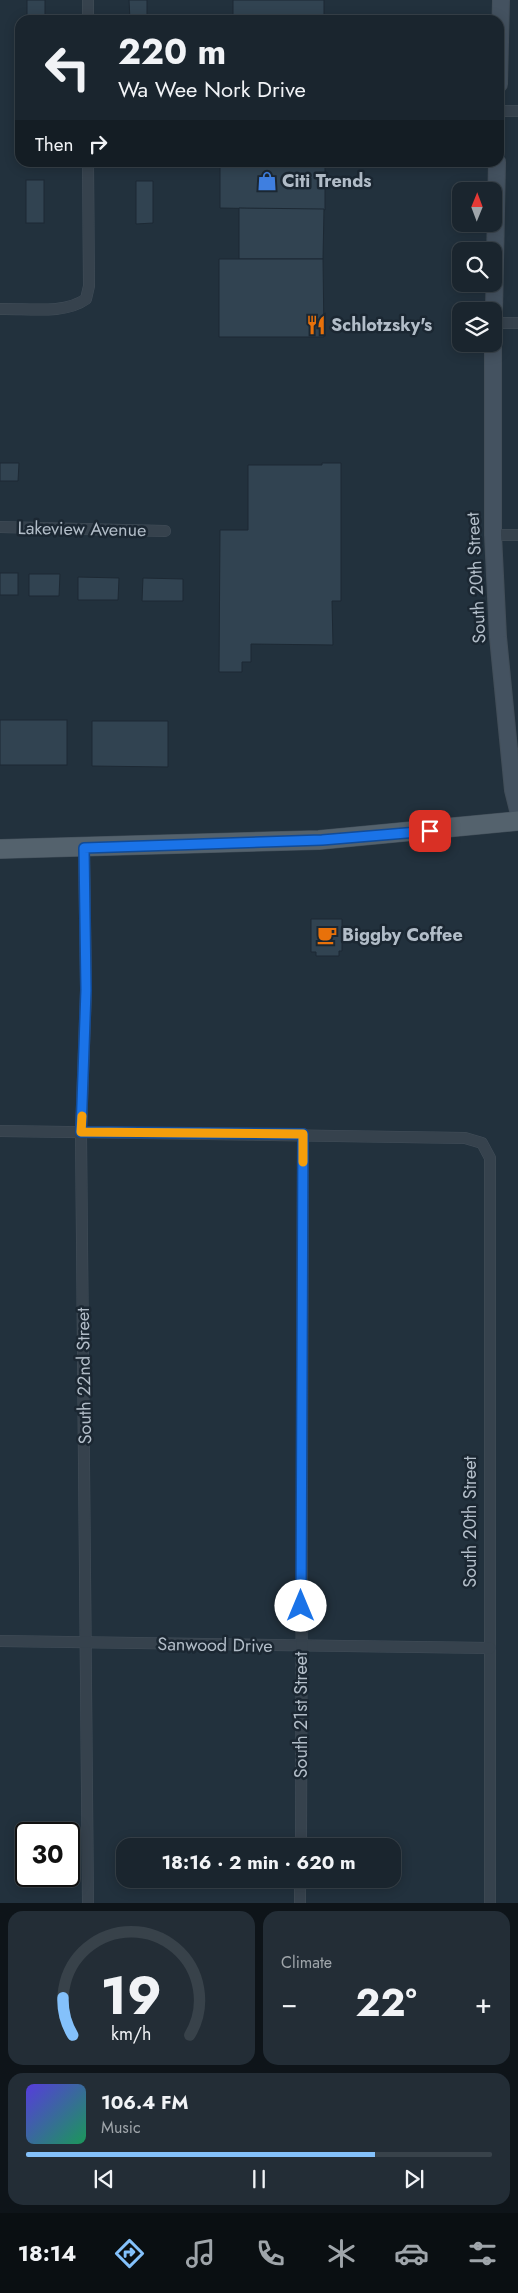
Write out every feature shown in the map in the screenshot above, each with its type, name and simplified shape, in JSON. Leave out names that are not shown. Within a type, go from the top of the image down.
[{"type":"main road","points":[[501,0],[501,15]]},
{"type":"main road","points":[[494,302],[497,167]]},
{"type":"main road","name":"South 20th Street","points":[[493,352],[492,535],[500,662],[513,790],[518,810]]},
{"type":"main road","points":[[0,849],[322,840],[518,821]]},
{"type":"street","points":[[88,0],[88,15]]},
{"type":"street","points":[[504,111],[518,111]]},
{"type":"street","points":[[0,309],[62,308],[78,304],[86,299],[88,286],[88,167]]},
{"type":"street","points":[[502,322],[518,323]]},
{"type":"street","name":"Lakeview Avenue","points":[[0,527],[165,531]]},
{"type":"street","points":[[492,535],[518,535]]},
{"type":"street","name":"South 22nd Street","points":[[84,848],[86,990],[81,1132],[88,1643],[88,1903]]},
{"type":"street","points":[[0,1132],[303,1134]]},
{"type":"street","name":"South 20th Street","points":[[303,1134],[465,1138],[482,1142],[490,1158],[490,1903]]},
{"type":"street","name":"South 21st Street","points":[[300,1838],[303,1134]]},
{"type":"street","name":"Sanwood Drive","points":[[0,1641],[490,1648]]},
{"type":"street","points":[[300,1888],[300,1903]]},
{"type":"building","points":[[27,0],[45,0],[45,15],[27,15]]},
{"type":"building","points":[[129,0],[147,0],[147,15],[130,15]]},
{"type":"building","points":[[233,0],[324,0],[324,15],[233,15]]},
{"type":"building","points":[[220,167],[325,167],[325,210],[220,208]]},
{"type":"building","points":[[26,180],[44,180],[44,223],[26,223]]},
{"type":"building","points":[[136,181],[153,181],[153,223],[136,224]]},
{"type":"building","points":[[239,208],[324,209],[323,259],[239,259]]},
{"type":"building","points":[[219,259],[323,259],[324,337],[219,337]]},
{"type":"building","points":[[0,463],[19,463],[18,481],[0,481]]},
{"type":"building","points":[[322,463],[341,463],[341,601],[332,601],[333,645],[251,644],[251,662],[242,662],[242,672],[219,672],[220,530],[248,530],[248,465],[322,465]]},
{"type":"building","points":[[0,573],[18,573],[18,595],[0,595]]},
{"type":"building","points":[[29,574],[60,574],[59,596],[29,596]]},
{"type":"building","points":[[78,577],[119,578],[118,600],[78,600]]},
{"type":"building","points":[[143,578],[183,579],[183,601],[142,601]]},
{"type":"building","points":[[0,720],[67,720],[67,765],[0,765]]},
{"type":"building","points":[[92,721],[168,721],[168,767],[92,766]]},
{"type":"building","name":"Biggby Coffee","points":[[311,919],[342,919],[342,951],[339,951],[339,956],[316,956],[316,952],[311,952]]},
{"type":"slow traffic","points":[[82,1116],[81,1132],[303,1134],[303,1162]]},
{"type":"place","name":"Citi Trends","points":[[267,181]]},
{"type":"place","name":"Schlotzsky's","points":[[316,325]]},
{"type":"place","name":"Biggby Coffee","points":[[327,935]]},
{"type":"route","points":[[301,1606],[303,1134],[81,1132],[86,990],[84,848],[322,840],[430,831]]}]
